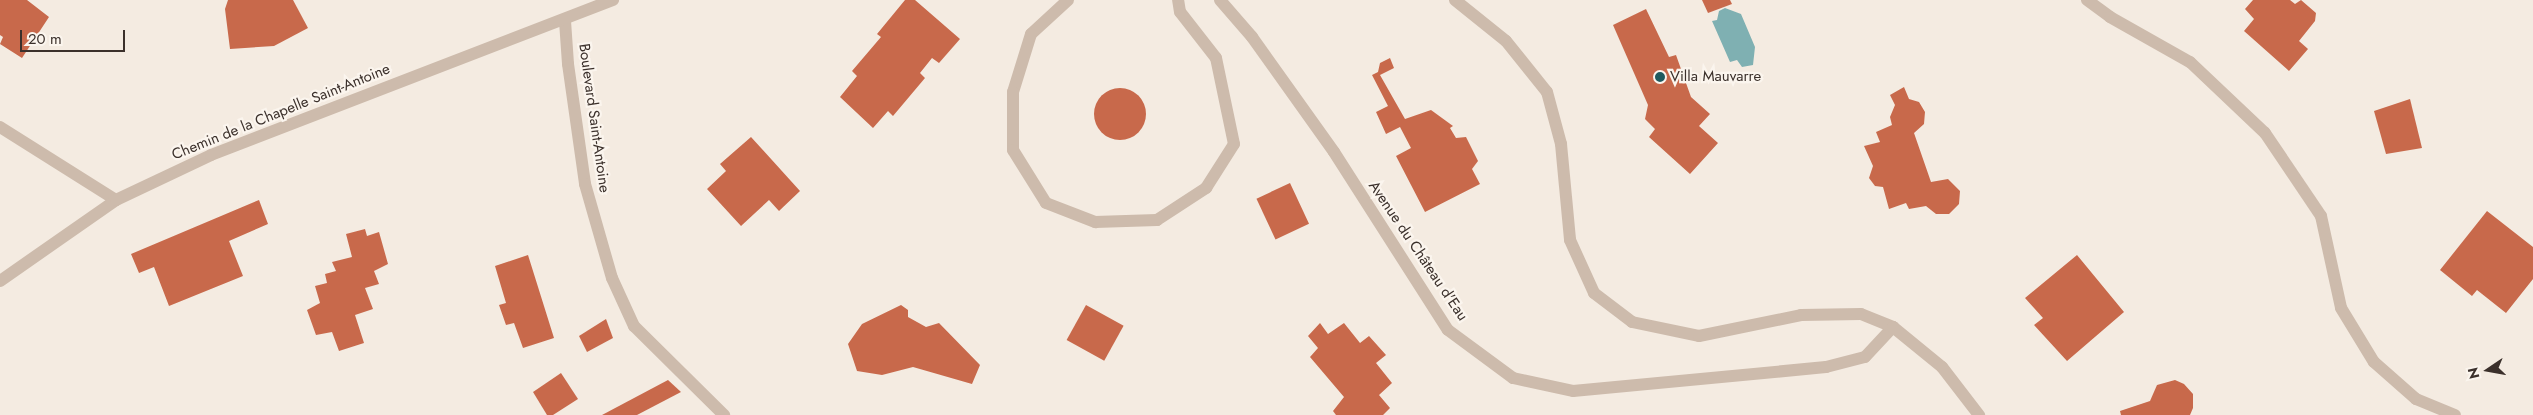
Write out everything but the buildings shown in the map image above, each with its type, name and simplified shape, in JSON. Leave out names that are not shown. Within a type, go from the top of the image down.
[{"type":"street","name":"Chemin de la Chapelle Saint-Antoine","points":[[0,281],[116,200],[212,155],[565,21],[614,0]]},
{"type":"street","points":[[1068,0],[1031,34],[1013,92],[1012,150],[1046,202],[1095,222],[1157,220],[1206,188],[1234,144],[1216,58],[1180,12],[1178,0]]},
{"type":"street","name":"Avenue du Château d'Eau","points":[[1220,0],[1252,37],[1334,152],[1448,330],[1513,378],[1572,391],[1826,367],[1865,357],[1893,327]]},
{"type":"street","points":[[1455,0],[1506,41],[1547,92],[1561,144],[1570,240],[1594,293],[1632,322],[1699,336],[1801,315],[1861,314],[1893,327],[1942,367],[1979,415]]},
{"type":"street","points":[[2086,0],[2110,17],[2190,62],[2266,133],[2321,216],[2341,308],[2374,362],[2416,399],[2455,415]]},
{"type":"street","name":"Boulevard Saint-Antoine","points":[[565,21],[585,184],[612,278],[634,326],[724,415]]},
{"type":"street","points":[[0,127],[116,200]]},
{"type":"water","points":[[1725,8],[1741,14],[1755,47],[1753,65],[1742,67],[1737,60],[1730,62],[1712,21],[1717,20],[1719,11]]},
{"type":"place","name":"Villa Mauvarre","points":[[1660,77]]}]
